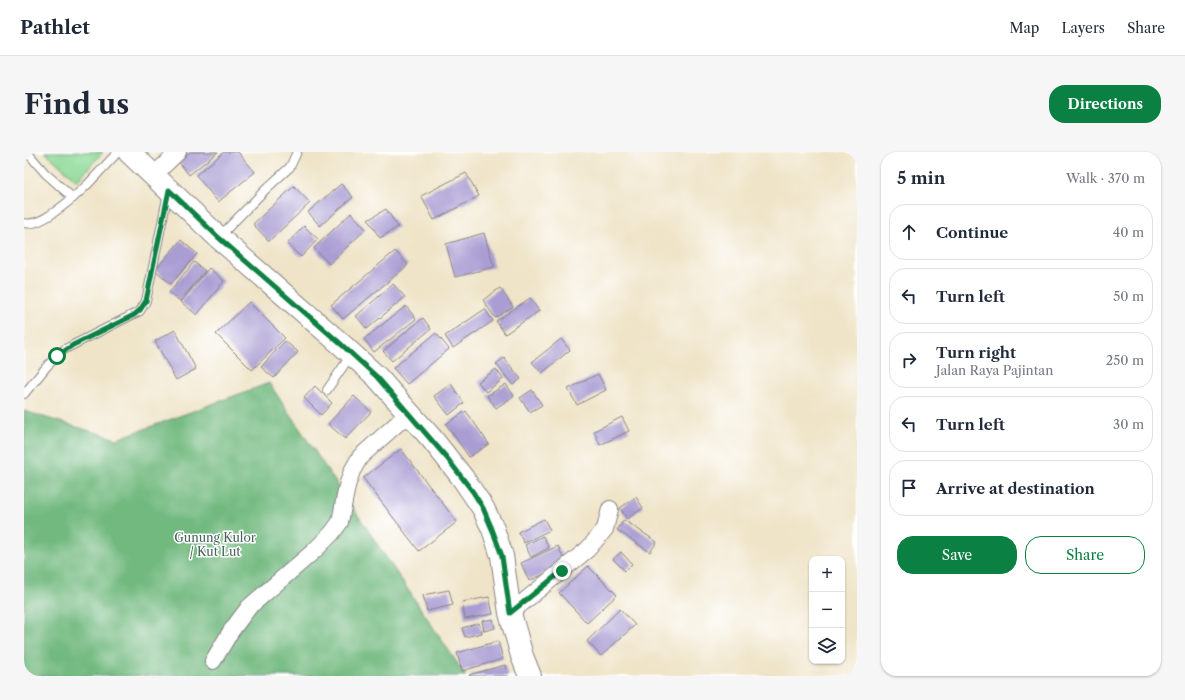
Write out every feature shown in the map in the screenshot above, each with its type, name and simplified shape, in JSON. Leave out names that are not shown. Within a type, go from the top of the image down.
[{"type":"main road","points":[[129,152],[218,237],[377,377],[447,458],[473,492],[483,508],[492,529],[502,556],[510,613],[522,656],[530,676]]},
{"type":"street","points":[[162,183],[178,152]]},
{"type":"street","points":[[213,661],[231,631],[250,607],[314,551],[332,533],[340,522],[347,486],[356,463],[360,457],[409,413]]},
{"type":"street","points":[[510,613],[588,550],[605,529],[610,508]]},
{"type":"lane","points":[[27,152],[45,173],[74,198]]},
{"type":"lane","points":[[24,223],[29,224],[46,218],[74,198],[118,152]]},
{"type":"lane","points":[[218,237],[290,167],[297,152]]},
{"type":"lane","points":[[24,394],[48,365],[65,350],[140,310],[146,301],[162,183]]},
{"type":"lane","points":[[327,390],[352,354]]},
{"type":"green space","points":[[45,152],[103,152],[77,181]]},
{"type":"green space","name":"Gunung Kulor / Kut Lut","points":[[269,383],[466,676],[24,676],[24,411],[117,439]]},
{"type":"building","points":[[190,152],[218,152],[189,175],[178,161]]},
{"type":"building","points":[[224,152],[238,152],[255,172],[218,202],[196,175]]},
{"type":"building","points":[[466,173],[479,196],[434,220],[421,196]]},
{"type":"building","points":[[341,184],[353,197],[320,226],[308,212]]},
{"type":"building","points":[[294,186],[310,203],[269,241],[253,224]]},
{"type":"building","points":[[386,209],[398,227],[380,238],[368,220]]},
{"type":"building","points":[[351,213],[366,229],[329,264],[314,248]]},
{"type":"building","points":[[304,226],[318,239],[301,257],[287,244]]},
{"type":"building","points":[[484,233],[494,267],[455,277],[446,244]]},
{"type":"building","points":[[181,240],[197,254],[171,284],[155,270]]},
{"type":"building","points":[[395,251],[408,265],[343,319],[331,305]]},
{"type":"building","points":[[194,262],[205,271],[180,301],[169,292]]},
{"type":"building","points":[[209,268],[224,281],[197,315],[181,302]]},
{"type":"building","points":[[393,284],[405,297],[367,329],[356,316]]},
{"type":"building","points":[[500,288],[513,307],[495,318],[483,300]]},
{"type":"building","points":[[530,298],[539,311],[505,334],[496,321]]},
{"type":"building","points":[[249,302],[285,338],[252,370],[216,334]]},
{"type":"building","points":[[406,306],[416,319],[374,352],[364,339]]},
{"type":"building","points":[[485,309],[493,321],[453,348],[445,336]]},
{"type":"building","points":[[423,318],[431,329],[392,361],[383,351]]},
{"type":"building","points":[[175,330],[196,369],[176,380],[155,341]]},
{"type":"building","points":[[436,333],[449,349],[407,384],[393,368]]},
{"type":"building","points":[[561,339],[570,350],[542,373],[532,362]]},
{"type":"building","points":[[285,341],[298,352],[274,378],[261,367]]},
{"type":"building","points":[[504,358],[521,379],[513,385],[496,364]]},
{"type":"building","points":[[496,369],[503,379],[486,392],[478,382]]},
{"type":"building","points":[[598,374],[606,390],[577,405],[568,389]]},
{"type":"building","points":[[451,384],[464,403],[449,415],[434,396]]},
{"type":"building","points":[[506,384],[514,396],[496,408],[487,396]]},
{"type":"building","points":[[315,386],[332,403],[321,415],[304,398]]},
{"type":"building","points":[[532,390],[542,405],[530,412],[520,398]]},
{"type":"building","points":[[354,396],[371,412],[345,439],[328,424]]},
{"type":"building","points":[[466,411],[489,444],[469,457],[446,424]]},
{"type":"building","points":[[622,417],[629,431],[600,445],[594,431]]},
{"type":"building","points":[[401,449],[457,522],[419,551],[363,478]]},
{"type":"building","points":[[636,497],[643,508],[627,519],[620,508]]},
{"type":"building","points":[[544,519],[550,530],[524,543],[518,532]]},
{"type":"building","points":[[624,520],[657,542],[650,552],[617,530]]},
{"type":"building","points":[[543,536],[549,548],[531,557],[525,545]]},
{"type":"building","points":[[558,546],[566,564],[529,581],[521,563]]},
{"type":"building","points":[[621,552],[632,564],[625,571],[613,559]]},
{"type":"building","points":[[588,566],[617,595],[587,623],[559,593]]},
{"type":"building","points":[[449,590],[453,605],[427,611],[423,595]]},
{"type":"building","points":[[489,597],[493,614],[465,619],[462,602]]},
{"type":"building","points":[[620,609],[635,625],[601,656],[587,641]]},
{"type":"building","points":[[493,619],[495,628],[484,631],[482,621]]},
{"type":"building","points":[[479,623],[482,633],[465,637],[462,628]]},
{"type":"building","points":[[498,641],[503,659],[462,671],[457,653]]},
{"type":"building","points":[[505,665],[508,676],[469,676],[469,675]]},
{"type":"route","points":[[57,356],[73,345],[134,315],[143,306],[146,301],[169,190],[218,237],[377,377],[432,439],[473,492],[483,508],[502,556],[510,613],[562,571]]}]
